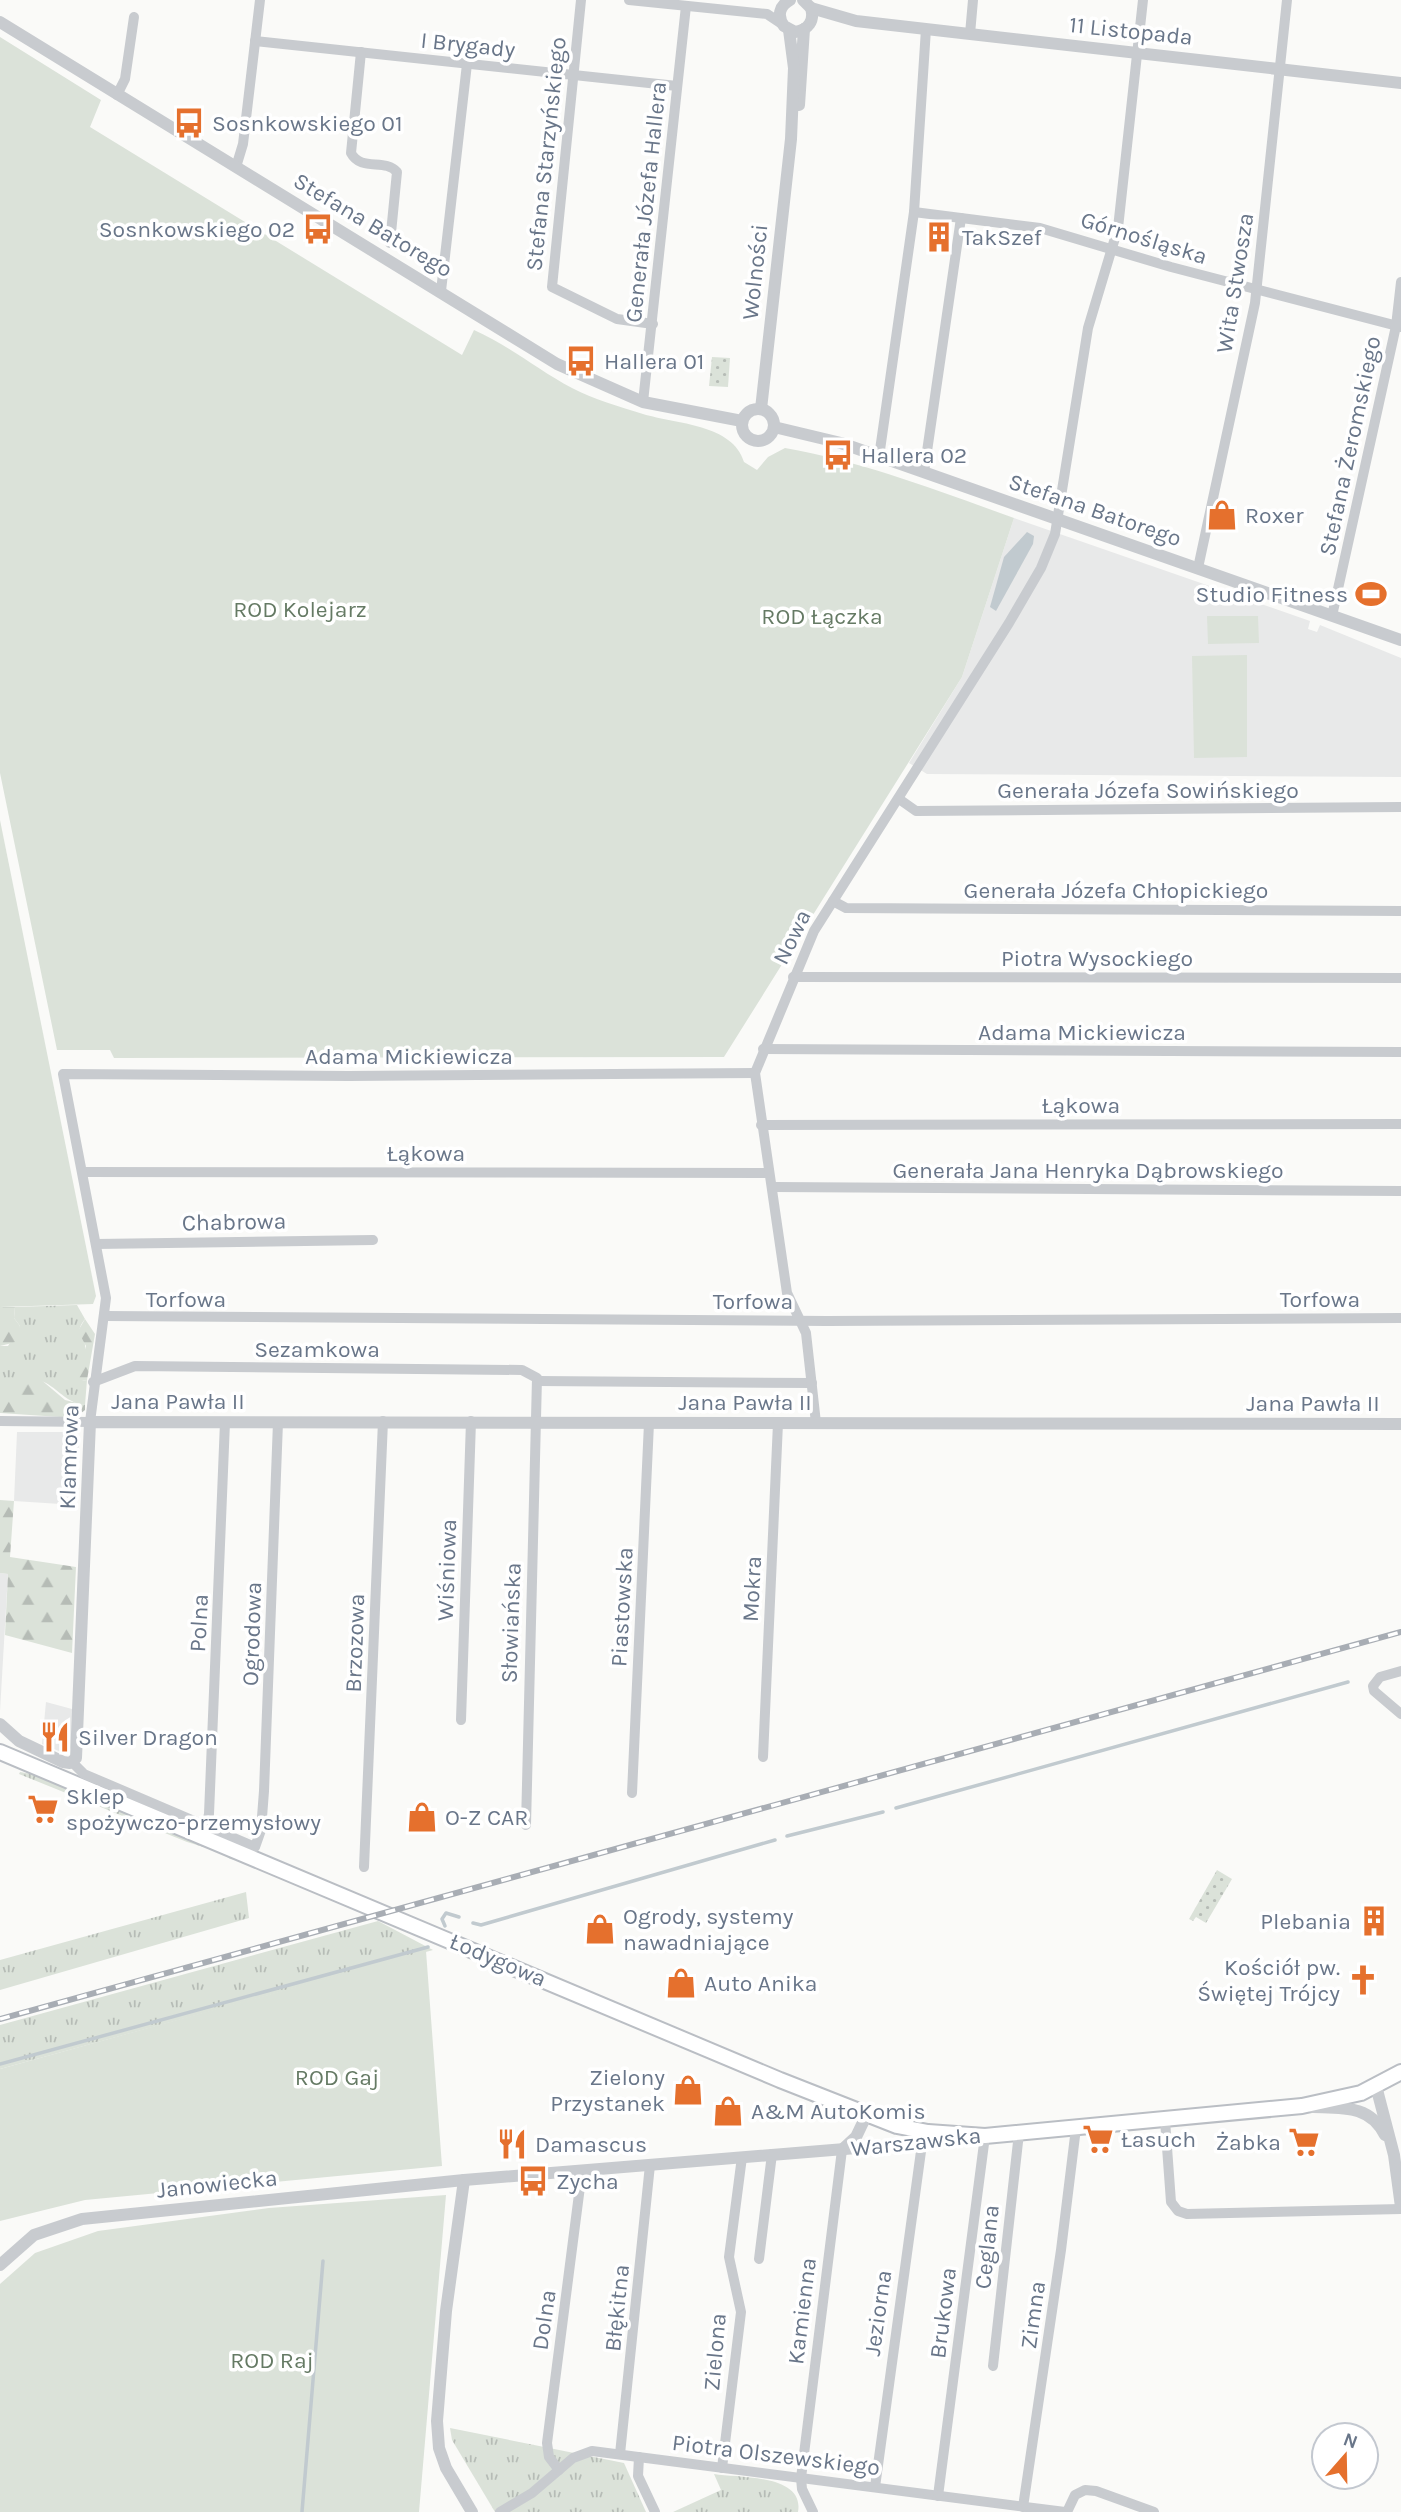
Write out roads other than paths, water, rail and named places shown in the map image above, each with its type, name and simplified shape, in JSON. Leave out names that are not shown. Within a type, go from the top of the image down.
[{"type":"main road","name":"Łodygowa","points":[[0,1745],[18,1758]]},
{"type":"main road","name":"Łodygowa","points":[[0,1752],[897,2126],[928,2132],[985,2136]]},
{"type":"main road","name":"Warszawska","points":[[985,2136],[1303,2106],[1339,2099],[1376,2086],[1401,2072]]},
{"type":"street","points":[[236,167],[243,144],[260,0]]},
{"type":"street","name":"Stefana Starzyńskiego","points":[[581,0],[552,288],[617,319],[653,324]]},
{"type":"street","points":[[629,0],[766,14],[786,27]]},
{"type":"street","points":[[970,34],[973,0]]},
{"type":"street","name":"Nowa","points":[[816,1423],[806,1333],[787,1293],[774,1187],[761,1125],[755,1073],[814,931],[1032,585],[1055,534],[1088,328],[1118,228],[1135,53],[1143,0]]},
{"type":"street","name":"Wita Stwosza","points":[[1198,568],[1258,289],[1287,0]]},
{"type":"street","points":[[766,14],[786,2]]},
{"type":"street","name":"Wolności","points":[[761,409],[791,139],[794,68],[786,27],[780,12],[786,2]]},
{"type":"street","name":"11 Listopada","points":[[807,3],[856,21]]},
{"type":"street","name":"Wolności","points":[[791,139],[803,81],[807,27],[813,17],[807,3]]},
{"type":"street","name":"Generała Józefa Hallera","points":[[643,402],[686,6]]},
{"type":"street","points":[[117,95],[125,79],[134,17]]},
{"type":"street","name":"11 Listopada","points":[[786,27],[856,21],[1401,83]]},
{"type":"street","name":"Stefana Batorego","points":[[0,22],[565,369],[643,402],[742,421]]},
{"type":"street","points":[[880,457],[915,212],[926,29]]},
{"type":"street","name":"I Brygady","points":[[256,41],[677,86]]},
{"type":"street","points":[[361,52],[351,153],[360,163],[388,166],[397,172],[390,243]]},
{"type":"street","points":[[442,291],[467,65]]},
{"type":"street","name":"Górnośląska","points":[[915,212],[1040,228],[1171,267],[1399,327]]},
{"type":"street","points":[[924,472],[961,218]]},
{"type":"street","name":"Stefana Żeromskiego","points":[[1332,616],[1399,327],[1401,282]]},
{"type":"street","points":[[761,409],[771,415],[774,427],[764,439],[752,440],[743,432],[742,421],[749,411],[761,409]]},
{"type":"street","name":"Stefana Batorego","points":[[774,427],[824,438],[880,457],[1401,640]]},
{"type":"street","name":"Generała Józefa Sowińskiego","points":[[899,799],[916,811],[1401,807]]},
{"type":"street","name":"Generała Józefa Chłopickiego","points":[[832,901],[846,908],[1401,911]]},
{"type":"street","name":"Piotra Wysockiego","points":[[793,978],[1401,978]]},
{"type":"street","name":"Adama Mickiewicza","points":[[763,1049],[1401,1052]]},
{"type":"street","name":"Adama Mickiewicza","points":[[63,1074],[362,1076],[755,1073]]},
{"type":"street","name":"Klamrowa","points":[[63,1074],[106,1298],[93,1382],[90,1422],[77,1752],[72,1762]]},
{"type":"street","name":"Łąkowa","points":[[761,1125],[1401,1124]]},
{"type":"street","name":"Łąkowa","points":[[83,1172],[769,1173]]},
{"type":"street","name":"Generała Jana Henryka Dąbrowskiego","points":[[774,1187],[1401,1191]]},
{"type":"street","name":"Chabrowa","points":[[96,1244],[373,1240]]},
{"type":"street","name":"Torfowa","points":[[105,1316],[800,1320],[1401,1318]]},
{"type":"street","name":"Sezamkowa","points":[[93,1382],[135,1366],[522,1370],[533,1374],[538,1381],[812,1383]]},
{"type":"street","points":[[537,1422],[538,1381]]},
{"type":"street","points":[[0,1421],[90,1422]]},
{"type":"street","name":"Brzozowa","points":[[364,1867],[383,1421]]},
{"type":"street","name":"Wiśniowa","points":[[461,1720],[471,1421]]},
{"type":"street","name":"Jana Pawła II","points":[[90,1422],[1401,1424]]},
{"type":"street","name":"Polna","points":[[206,1826],[210,1787],[225,1422]]},
{"type":"street","name":"Ogrodowa","points":[[206,1826],[255,1847],[261,1830],[278,1422]]},
{"type":"street","name":"Słowiańska","points":[[526,1825],[537,1422]]},
{"type":"street","name":"Piastowska","points":[[632,1793],[649,1423]]},
{"type":"street","name":"Mokra","points":[[763,1757],[778,1423]]},
{"type":"street","points":[[1401,1671],[1380,1677],[1374,1682],[1374,1691],[1401,1714]]},
{"type":"street","points":[[0,1724],[27,1746],[63,1762],[72,1762],[84,1774],[206,1826]]},
{"type":"street","points":[[1165,2120],[1171,2202],[1178,2211],[1187,2214],[1401,2208],[1394,2155],[1376,2086]]},
{"type":"street","points":[[1303,2106],[1362,2111],[1379,2124],[1394,2155]]},
{"type":"street","points":[[842,2150],[856,2137],[867,2114]]},
{"type":"street","name":"Zimna","points":[[1023,2507],[1060,2263],[1076,2128]]},
{"type":"street","name":"Ceglana","points":[[993,2366],[1019,2133]]},
{"type":"street","name":"Warszawska","points":[[458,2181],[922,2144],[985,2136]]},
{"type":"street","name":"Brukowa","points":[[938,2496],[985,2136]]},
{"type":"street","name":"Jeziorna","points":[[875,2487],[922,2144]]},
{"type":"street","name":"Kamienna","points":[[801,2478],[842,2150]]},
{"type":"street","points":[[759,2259],[772,2154]]},
{"type":"street","name":"Zielona","points":[[722,2468],[741,2312],[729,2257],[742,2157]]},
{"type":"street","name":"Błękitna","points":[[621,2454],[650,2165]]},
{"type":"street","name":"Dolna","points":[[559,2470],[548,2457],[547,2443],[582,2171]]},
{"type":"street","points":[[458,2181],[437,2421],[439,2448],[446,2468],[472,2512]]},
{"type":"street","name":"Janowiecka","points":[[0,2265],[34,2235],[82,2219],[458,2181]]},
{"type":"street","name":"Piotra Olszewskiego","points":[[500,2512],[532,2493],[586,2452],[621,2454],[1066,2512],[1072,2499],[1080,2491],[1097,2491],[1154,2512]]},
{"type":"street","points":[[639,2457],[638,2476],[655,2512]]},
{"type":"street","points":[[801,2478],[802,2489],[813,2512]]},
{"type":"waterway","points":[[896,1808],[1348,1682]]},
{"type":"waterway","points":[[787,1836],[883,1812]]},
{"type":"waterway","points":[[473,1923],[481,1925],[775,1840]]},
{"type":"waterway","points":[[445,1926],[442,1919],[446,1913],[459,1917]]},
{"type":"waterway","points":[[0,2064],[428,1947]]},
{"type":"waterway","points":[[302,2512],[323,2261]]},
{"type":"railway","points":[[0,2019],[1401,1632]]},
{"type":"place","name":"Sosnkowskiego 01","points":[[189,123]]},
{"type":"place","name":"Sosnkowskiego 02","points":[[318,229]]},
{"type":"place","name":"TakSzef","points":[[939,237]]},
{"type":"place","name":"Hallera 01","points":[[581,361]]},
{"type":"place","name":"Hallera 02","points":[[838,455]]},
{"type":"place","name":"Roxer","points":[[1222,515]]},
{"type":"place","name":"Studio Fitness","points":[[1371,594]]},
{"type":"place","name":"Silver Dragon","points":[[55,1737]]},
{"type":"place","name":"Sklep spożywczo-przemysłowy","points":[[43,1809]]},
{"type":"place","name":"O-Z CAR","points":[[422,1817]]},
{"type":"place","name":"Plebania","points":[[1374,1921]]},
{"type":"place","name":"Ogrody, systemy nawadniające","points":[[600,1929]]},
{"type":"place","name":"Kościół pw. Świętej Trójcy","points":[[1363,1980]]},
{"type":"place","name":"Auto Anika","points":[[681,1983]]},
{"type":"place","name":"Zielony Przystanek","points":[[688,2090]]},
{"type":"place","name":"A&M AutoKomis","points":[[728,2111]]},
{"type":"place","name":"Łasuch","points":[[1098,2139]]},
{"type":"place","name":"Żabka","points":[[1304,2142]]},
{"type":"place","name":"Damascus","points":[[512,2144]]},
{"type":"place","name":"Zycha","points":[[533,2181]]},
{"type":"park label","name":"ROD Kolejarz","points":[[300,609]]},
{"type":"park label","name":"ROD Łączka","points":[[822,616]]},
{"type":"park label","name":"ROD Gaj","points":[[337,2077]]},
{"type":"park label","name":"ROD Raj","points":[[272,2360]]}]
